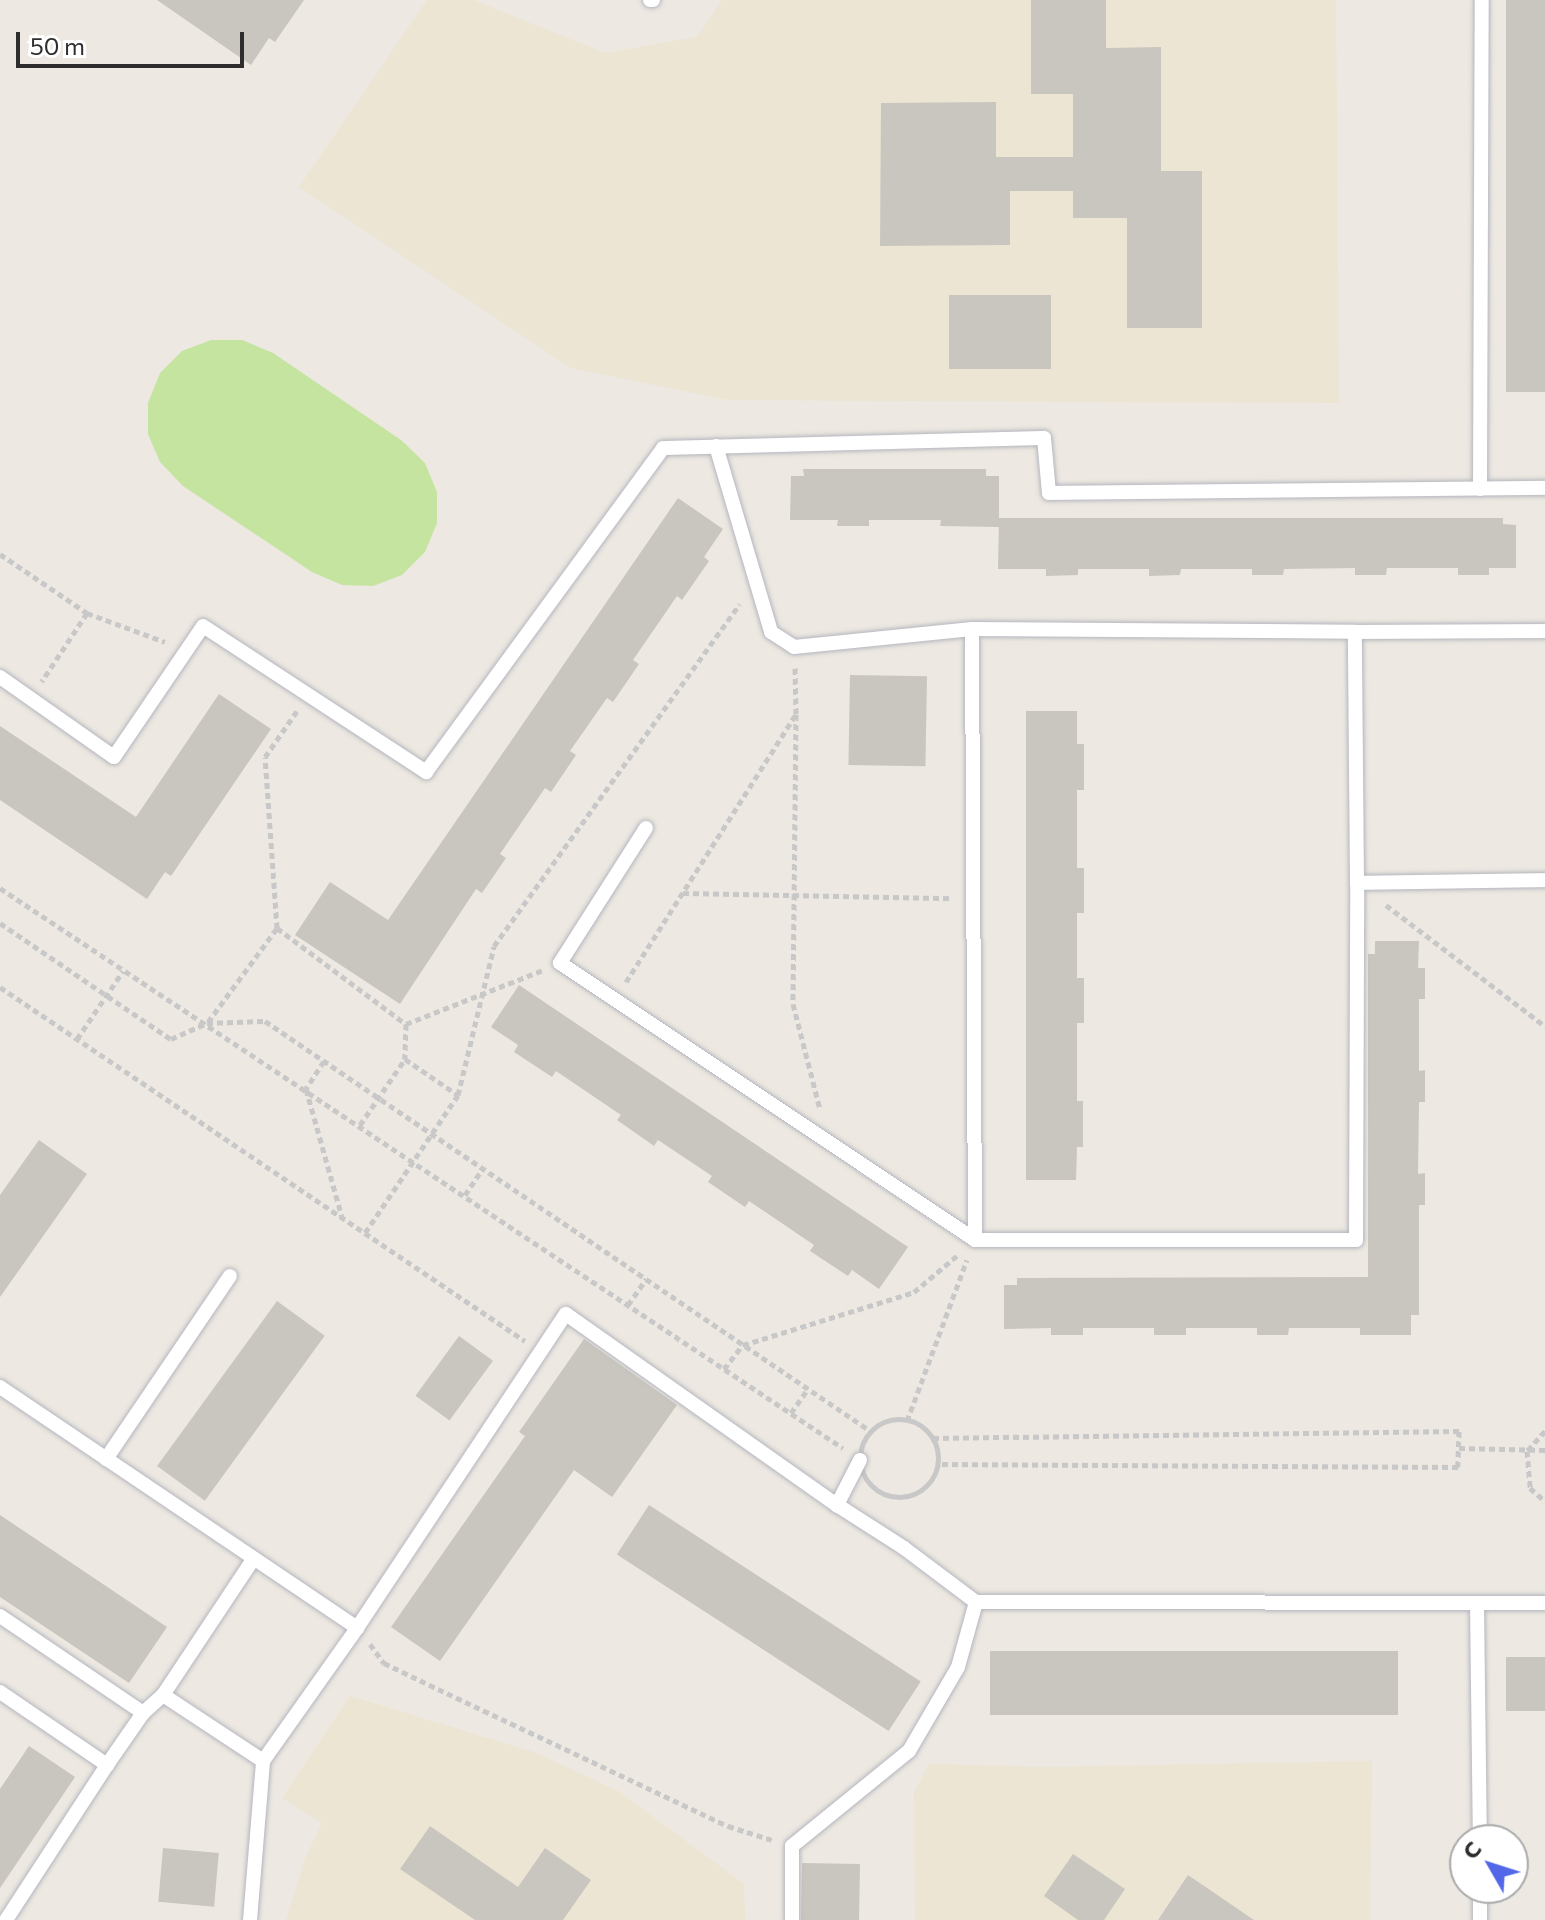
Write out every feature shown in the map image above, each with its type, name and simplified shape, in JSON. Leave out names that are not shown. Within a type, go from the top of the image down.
[{"type":"lane","points":[[1480,489],[1482,0]]},
{"type":"lane","points":[[0,677],[114,757],[203,626],[426,772],[663,448],[1044,438],[1049,493],[1545,488]]},
{"type":"lane","points":[[716,446],[771,632],[794,647],[972,629],[1545,631]]},
{"type":"lane","points":[[972,629],[975,1240]]},
{"type":"lane","points":[[646,828],[560,963],[975,1240],[1356,1240],[1355,632]]},
{"type":"lane","points":[[1357,883],[1545,880]]},
{"type":"lane","points":[[106,1459],[230,1276]]},
{"type":"lane","points":[[250,1920],[263,1761],[357,1628],[539,1350],[566,1314],[837,1505],[904,1548],[976,1602],[1545,1603]]},
{"type":"lane","points":[[0,1387],[357,1628]]},
{"type":"lane","points":[[837,1505],[860,1460]]},
{"type":"lane","points":[[6,1920],[107,1765],[143,1713],[163,1695],[254,1558]]},
{"type":"lane","points":[[792,1920],[792,1846],[909,1751],[958,1667],[976,1602]]},
{"type":"lane","points":[[1477,1604],[1480,1824]]},
{"type":"lane","points":[[0,1616],[143,1713]]},
{"type":"lane","points":[[0,1692],[107,1765]]},
{"type":"lane","points":[[163,1695],[263,1761]]},
{"type":"path","points":[[0,554],[87,613],[187,649]]},
{"type":"path","points":[[365,1233],[458,1095],[494,946],[756,582]]},
{"type":"path","points":[[30,698],[87,613]]},
{"type":"path","points":[[794,647],[793,1004],[828,1143]]},
{"type":"path","points":[[207,1023],[277,928],[265,757],[308,695]]},
{"type":"path","points":[[614,999],[796,714]]},
{"type":"path","points":[[1357,883],[1545,1026]]},
{"type":"path","points":[[0,888],[860,1460]]},
{"type":"path","points":[[682,893],[973,899]]},
{"type":"path","points":[[0,923],[171,1039],[207,1023],[265,1021],[869,1430]]},
{"type":"path","points":[[277,928],[406,1024]]},
{"type":"path","points":[[406,1024],[560,963]]},
{"type":"path","points":[[77,1039],[123,971]]},
{"type":"path","points":[[0,987],[539,1350]]},
{"type":"path","points":[[360,1125],[405,1059],[406,1024]]},
{"type":"path","points":[[405,1059],[458,1095]]},
{"type":"path","points":[[324,1061],[306,1089],[343,1218]]},
{"type":"path","points":[[465,1195],[483,1168]]},
{"type":"path","points":[[724,1369],[743,1345],[914,1292],[975,1240]]},
{"type":"path","points":[[907,1421],[975,1240]]},
{"type":"path","points":[[628,1305],[646,1278]]},
{"type":"path","points":[[791,1413],[808,1389]]},
{"type":"path","points":[[891,1418],[907,1421],[915,1421],[933,1438],[938,1464],[924,1489],[897,1499],[871,1488],[860,1460],[860,1445],[869,1430],[891,1418]]},
{"type":"path","points":[[933,1438],[1459,1431],[1458,1467],[938,1464]]},
{"type":"path","points":[[1545,1431],[1527,1451],[1530,1488],[1545,1501]]},
{"type":"path","points":[[1459,1448],[1545,1450]]},
{"type":"path","points":[[357,1628],[384,1663],[728,1826],[792,1846]]},
{"type":"shaded area","points":[[427,0],[473,0],[605,53],[697,37],[722,0],[1336,0],[1339,403],[728,400],[571,368],[299,187]]},
{"type":"shaded area","points":[[350,1696],[534,1752],[618,1791],[744,1884],[745,1920],[286,1920],[305,1859],[322,1823],[282,1798]]},
{"type":"shaded area","points":[[1372,1761],[1370,1920],[915,1920],[914,1792],[929,1764],[1051,1767]]},
{"type":"green space","points":[[211,340],[242,340],[273,353],[401,440],[425,463],[437,492],[437,523],[425,552],[402,575],[373,586],[342,585],[312,572],[183,486],[160,462],[148,434],[148,403],[160,373],[182,351]]},
{"type":"building","points":[[157,0],[304,0],[275,42],[269,38],[251,65]]},
{"type":"building","points":[[1031,0],[1106,0],[1106,48],[1161,47],[1161,171],[1202,171],[1202,328],[1127,328],[1127,218],[1073,218],[1073,191],[1010,191],[1010,245],[880,246],[881,103],[996,102],[996,157],[1073,157],[1073,94],[1031,94]]},
{"type":"building","points":[[1506,0],[1545,0],[1545,392],[1506,392]]},
{"type":"building","points":[[949,295],[1051,295],[1051,369],[949,369]]},
{"type":"building","points":[[803,469],[986,469],[986,476],[999,476],[999,527],[940,526],[941,520],[869,520],[869,526],[837,526],[838,520],[790,520],[791,476],[804,476]]},
{"type":"building","points":[[678,498],[723,529],[704,557],[709,561],[682,600],[677,596],[633,660],[639,664],[613,702],[607,698],[570,751],[576,755],[551,792],[545,788],[500,854],[506,858],[482,893],[476,889],[400,1004],[295,935],[330,882],[388,920]]},
{"type":"building","points":[[999,518],[1503,518],[1503,524],[1516,525],[1516,568],[1489,568],[1489,575],[1458,575],[1458,568],[1387,568],[1386,575],[1355,575],[1355,568],[1284,569],[1283,575],[1252,575],[1252,569],[1181,569],[1180,575],[1149,576],[1149,569],[1078,569],[1078,575],[1046,576],[1046,569],[998,569]]},
{"type":"building","points":[[850,675],[927,676],[925,766],[848,765]]},
{"type":"building","points":[[219,694],[271,729],[171,876],[165,872],[147,899],[0,800],[0,726],[136,817]]},
{"type":"building","points":[[1026,711],[1077,711],[1077,744],[1084,744],[1084,790],[1077,790],[1077,868],[1084,868],[1084,913],[1077,913],[1077,978],[1084,978],[1084,1023],[1077,1023],[1077,1101],[1083,1101],[1083,1147],[1077,1147],[1076,1180],[1026,1180]]},
{"type":"building","points":[[1375,941],[1419,941],[1418,968],[1425,968],[1425,999],[1419,999],[1419,1071],[1425,1070],[1425,1102],[1419,1102],[1418,1174],[1425,1173],[1425,1205],[1419,1205],[1419,1315],[1411,1315],[1411,1335],[1360,1335],[1360,1328],[1289,1328],[1288,1335],[1257,1335],[1257,1328],[1186,1328],[1186,1335],[1154,1335],[1154,1328],[1083,1328],[1083,1335],[1051,1335],[1051,1328],[1004,1329],[1004,1285],[1017,1285],[1017,1278],[1368,1277],[1368,954],[1375,954]]},
{"type":"building","points":[[519,985],[908,1247],[879,1289],[852,1270],[848,1276],[810,1251],[814,1245],[749,1201],[745,1207],[708,1182],[712,1176],[658,1140],[654,1146],[617,1120],[621,1115],[556,1071],[552,1077],[514,1052],[518,1045],[491,1027]]},
{"type":"building","points":[[39,1140],[87,1174],[0,1297],[0,1195]]},
{"type":"building","points":[[277,1301],[325,1336],[205,1501],[157,1466]]},
{"type":"building","points":[[459,1336],[493,1361],[449,1421],[416,1396]]},
{"type":"building","points":[[584,1339],[677,1405],[612,1497],[574,1470],[440,1661],[391,1627],[525,1436],[519,1432]]},
{"type":"building","points":[[649,1505],[921,1681],[889,1731],[617,1554]]},
{"type":"building","points":[[0,1515],[167,1627],[129,1683],[0,1597]]},
{"type":"building","points":[[990,1651],[1398,1651],[1398,1715],[990,1715]]},
{"type":"building","points":[[1506,1657],[1545,1657],[1545,1711],[1506,1711]]},
{"type":"building","points":[[29,1746],[75,1777],[0,1888],[0,1789]]},
{"type":"building","points":[[430,1826],[518,1887],[545,1848],[591,1880],[563,1920],[475,1920],[400,1869]]},
{"type":"building","points":[[163,1848],[219,1853],[214,1907],[158,1902]]},
{"type":"building","points":[[1073,1854],[1125,1889],[1104,1920],[1078,1920],[1044,1896]]},
{"type":"building","points":[[802,1863],[860,1864],[859,1920],[801,1920]]},
{"type":"building","points":[[1188,1875],[1254,1920],[1158,1920]]}]
